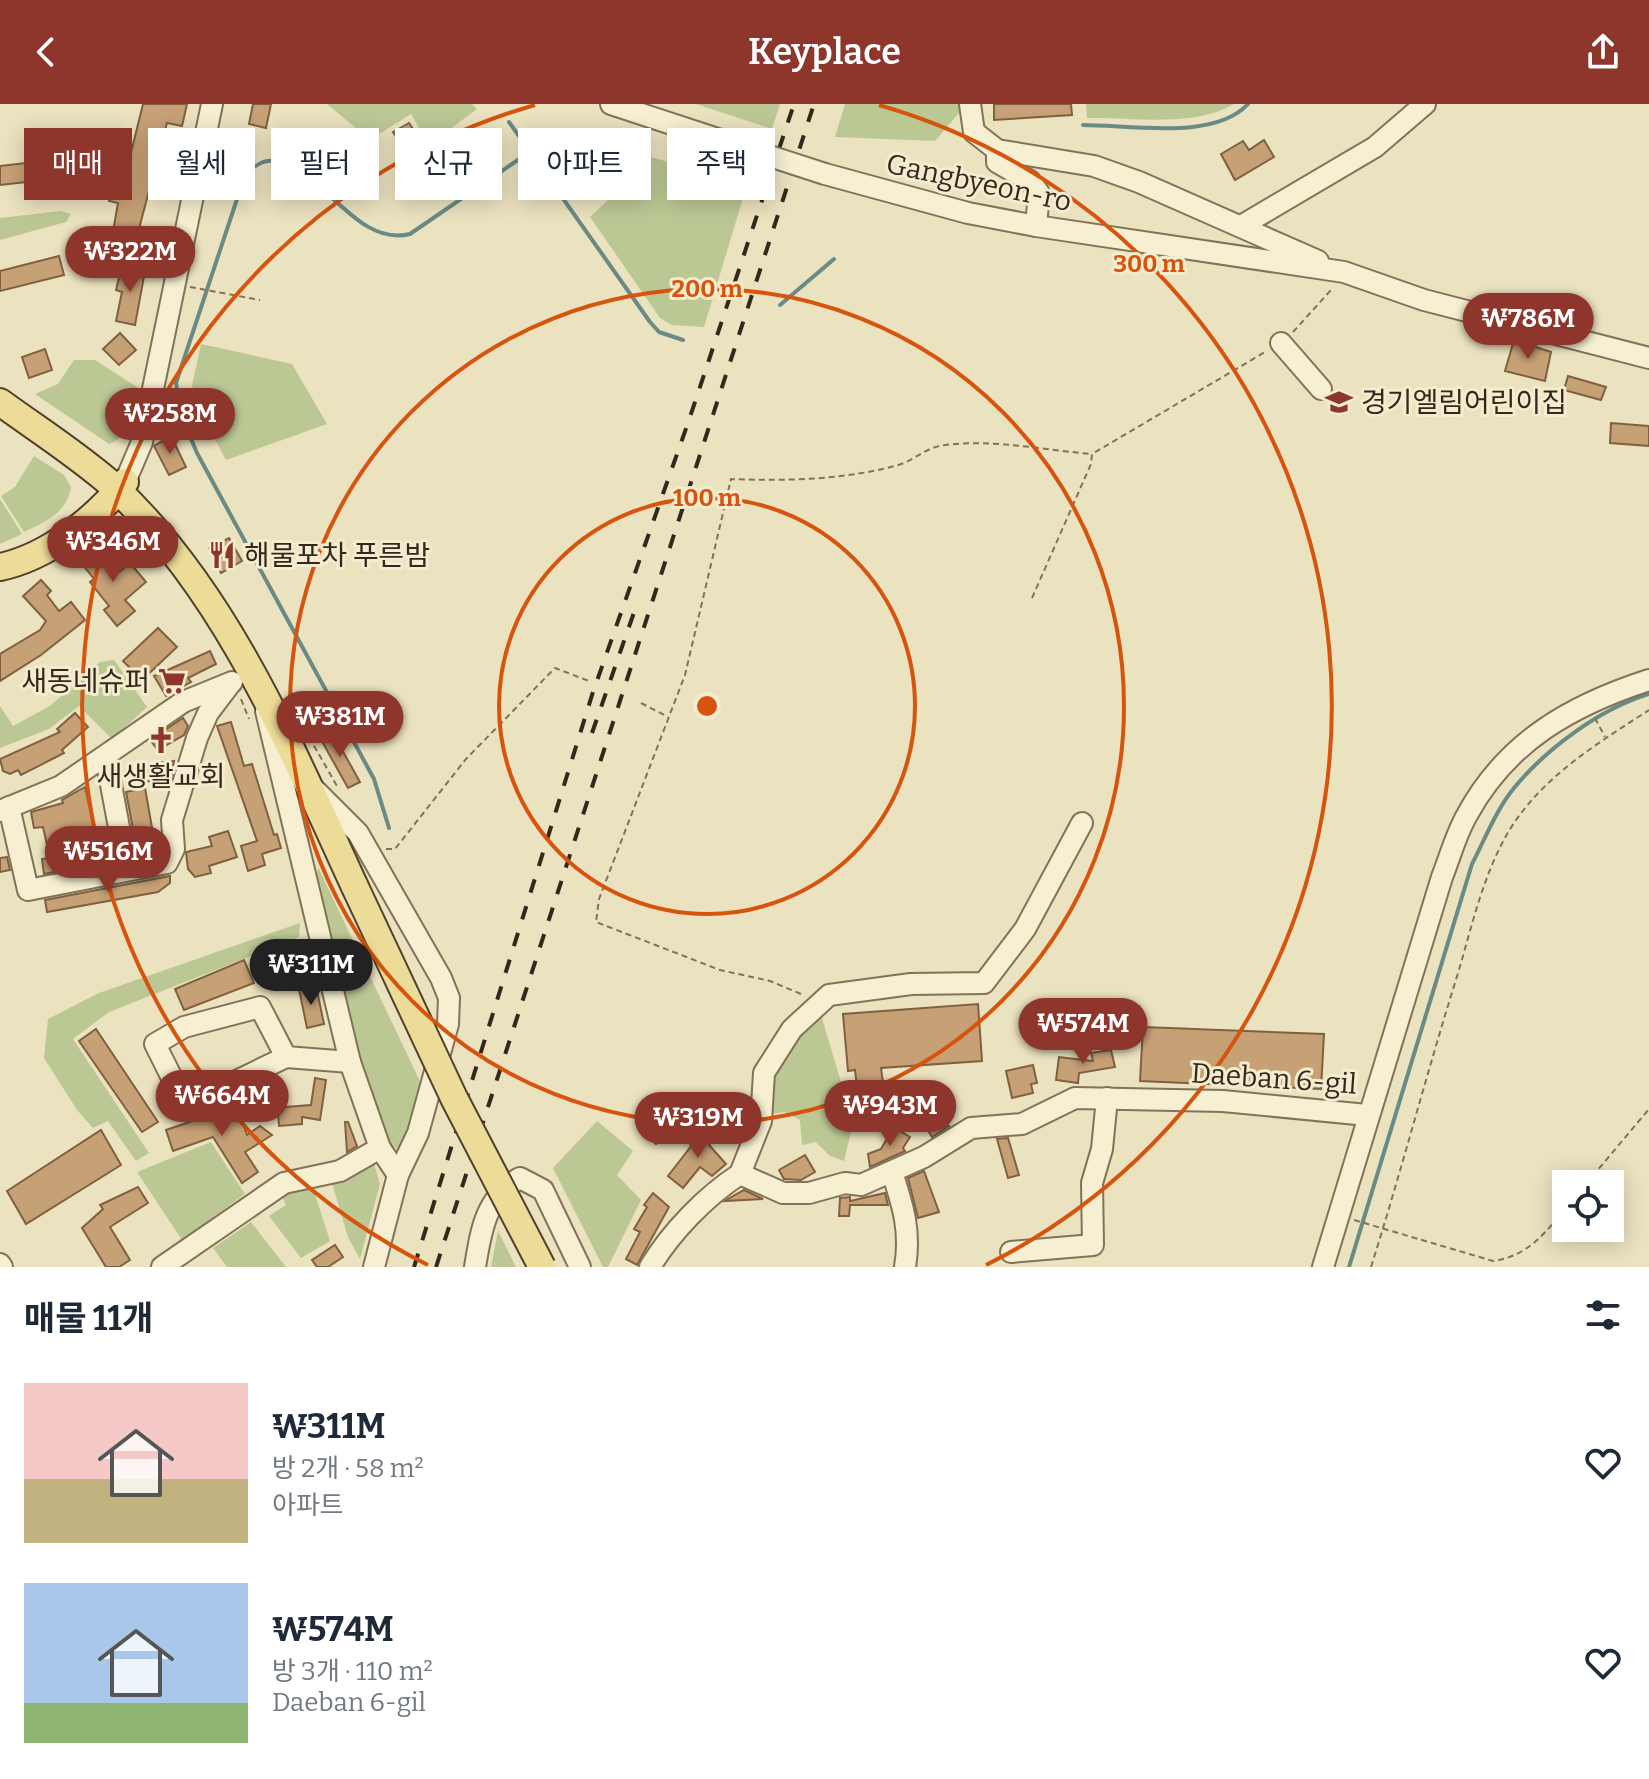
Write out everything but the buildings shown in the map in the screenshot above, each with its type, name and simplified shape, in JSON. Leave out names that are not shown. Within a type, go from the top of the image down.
[{"type":"main road","points":[[0,395],[119,484],[218,612],[239,677],[263,696],[308,783],[454,1098],[542,1267]]},
{"type":"main road","points":[[0,402],[75,457],[119,484]]},
{"type":"main road","points":[[71,520],[84,498],[85,486],[75,457]]},
{"type":"main road","points":[[5,566],[119,484]]},
{"type":"main road","points":[[5,566],[64,537],[119,484]]},
{"type":"street","points":[[119,484],[142,442],[212,104]]},
{"type":"street","name":"Gangbyeon-ro","points":[[611,104],[825,174],[968,213],[1344,272]]},
{"type":"street","points":[[970,104],[974,132],[997,150],[1094,166],[1344,272],[1424,300],[1649,358]]},
{"type":"street","points":[[1241,226],[1375,147],[1425,104]]},
{"type":"street","points":[[997,150],[997,162],[1030,181],[1039,193],[1036,226]]},
{"type":"street","points":[[1281,343],[1321,389]]},
{"type":"street","points":[[239,677],[208,713],[197,738],[172,820],[172,857],[167,863],[28,890],[4,809],[61,786],[106,758],[183,702],[239,677]]},
{"type":"street","name":"Daeban 6-gil","points":[[740,1174],[783,1193],[809,1193],[845,1183],[861,1185],[892,1172],[971,1128],[1022,1124],[1075,1098],[1223,1101],[1367,1115],[1442,877],[1467,815],[1510,757],[1536,734],[1587,701],[1649,680]]},
{"type":"street","points":[[263,696],[350,1062],[380,1148],[398,1175]]},
{"type":"street","points":[[106,758],[127,870]]},
{"type":"street","points":[[308,783],[358,833],[441,978],[449,998],[448,1024],[418,1133],[398,1175],[374,1267]]},
{"type":"street","points":[[650,1267],[659,1252],[715,1191],[740,1174],[761,1121],[764,1073],[792,1029],[829,995],[911,984],[984,983],[1025,929],[1082,823]]},
{"type":"street","points":[[286,1057],[260,1007],[184,1027],[155,1044],[182,1098],[199,1099],[286,1057],[350,1062]]},
{"type":"street","points":[[1011,1252],[1093,1245],[1092,1183],[1102,1149],[1107,1098]]},
{"type":"street","points":[[1323,1267],[1367,1115]]},
{"type":"street","points":[[162,1267],[284,1183],[340,1171],[380,1148]]},
{"type":"street","points":[[892,1172],[907,1217],[910,1238],[905,1267]]},
{"type":"street","points":[[475,1267],[488,1210],[497,1195],[520,1178],[543,1190],[580,1267]]},
{"type":"path","points":[[829,995],[807,997],[770,981],[720,970],[596,922],[599,899],[685,675],[731,479],[825,479],[896,466],[924,449],[948,445],[981,444],[1092,454],[1281,343],[1318,309],[1344,272]]},
{"type":"path","points":[[196,288],[260,300]]},
{"type":"path","points":[[170,399],[205,395]]},
{"type":"path","points":[[1032,598],[1091,464],[1092,454]]},
{"type":"path","points":[[395,849],[466,759],[555,668],[589,681]]},
{"type":"path","points":[[641,703],[669,717]]},
{"type":"path","points":[[1371,1267],[1415,1113],[1496,857],[1521,813],[1574,758],[1649,710]]},
{"type":"path","points":[[1598,1170],[1649,1109]]},
{"type":"path","points":[[1353,1220],[1493,1261],[1517,1258],[1552,1225]]},
{"type":"green space","points":[[327,104],[472,104],[477,109],[452,128],[419,128],[411,114],[379,134],[379,128],[356,128]]},
{"type":"green space","points":[[696,104],[780,104],[772,128]]},
{"type":"green space","points":[[845,104],[965,106],[935,141],[835,137]]},
{"type":"green space","points":[[1086,104],[1234,104],[1200,116],[1162,120],[1087,118]]},
{"type":"green space","points":[[651,157],[667,162],[667,200],[742,200],[704,327],[672,325],[660,318],[590,217],[607,201],[651,200]]},
{"type":"green space","points":[[61,211],[71,214],[66,222],[0,240],[0,218]]},
{"type":"green space","points":[[201,344],[292,364],[327,424],[226,460],[199,409],[192,385]]},
{"type":"green space","points":[[74,360],[95,360],[140,389],[127,429],[109,444],[35,394],[58,384]]},
{"type":"green space","points":[[34,456],[64,475],[71,487],[60,510],[24,532],[1,496],[15,487]]},
{"type":"green space","points":[[0,499],[22,534],[0,544]]},
{"type":"green space","points":[[114,660],[147,707],[112,739],[79,706],[49,729],[0,748],[0,706],[13,726],[50,706],[100,662]]},
{"type":"green space","points":[[318,867],[426,1094],[399,1150],[388,1143],[362,1068],[316,885]]},
{"type":"green space","points":[[300,923],[299,937],[109,1012],[73,1039],[149,1153],[136,1161],[108,1121],[93,1128],[77,1110],[44,1058],[48,1019],[99,993]]},
{"type":"green space","points":[[820,1011],[853,1123],[844,1161],[830,1156],[816,1142],[802,1145],[800,1120],[784,1112],[767,1115],[769,1075],[797,1031]]},
{"type":"green space","points":[[597,1121],[633,1151],[617,1175],[641,1200],[608,1267],[603,1267],[553,1168]]},
{"type":"green space","points":[[211,1142],[245,1194],[182,1240],[137,1172]]},
{"type":"green space","points":[[373,1160],[380,1184],[360,1259],[348,1237],[332,1183]]},
{"type":"green space","points":[[312,1185],[330,1241],[301,1258],[269,1216],[286,1205],[281,1194]]},
{"type":"green space","points":[[251,1222],[286,1267],[227,1267],[213,1248]]},
{"type":"green space","points":[[498,1231],[516,1267],[491,1267]]},
{"type":"waterway","points":[[1083,125],[1194,127],[1233,116],[1248,104]]},
{"type":"waterway","points":[[509,122],[650,322],[659,332],[683,340]]},
{"type":"waterway","points":[[389,828],[374,779],[197,453],[181,415],[176,383],[246,172],[263,162],[281,162],[299,170],[369,227],[389,235],[410,234],[518,160]]},
{"type":"waterway","points":[[780,305],[834,259]]},
{"type":"waterway","points":[[1349,1267],[1472,864],[1496,815],[1527,773],[1558,745],[1612,709],[1649,694]]},
{"type":"railway","points":[[414,1267],[593,692],[688,423],[794,104]]},
{"type":"railway","points":[[436,1267],[814,104]]},
{"type":"railway","points":[[592,733],[638,601]]},
{"type":"place","name":"경기엘림어린이집","points":[[1339,402]]},
{"type":"place","name":"해물포차 푸른밤","points":[[222,555]]},
{"type":"place","name":"새동네슈퍼","points":[[172,681]]},
{"type":"place","name":"새생활교회","points":[[161,740]]}]
